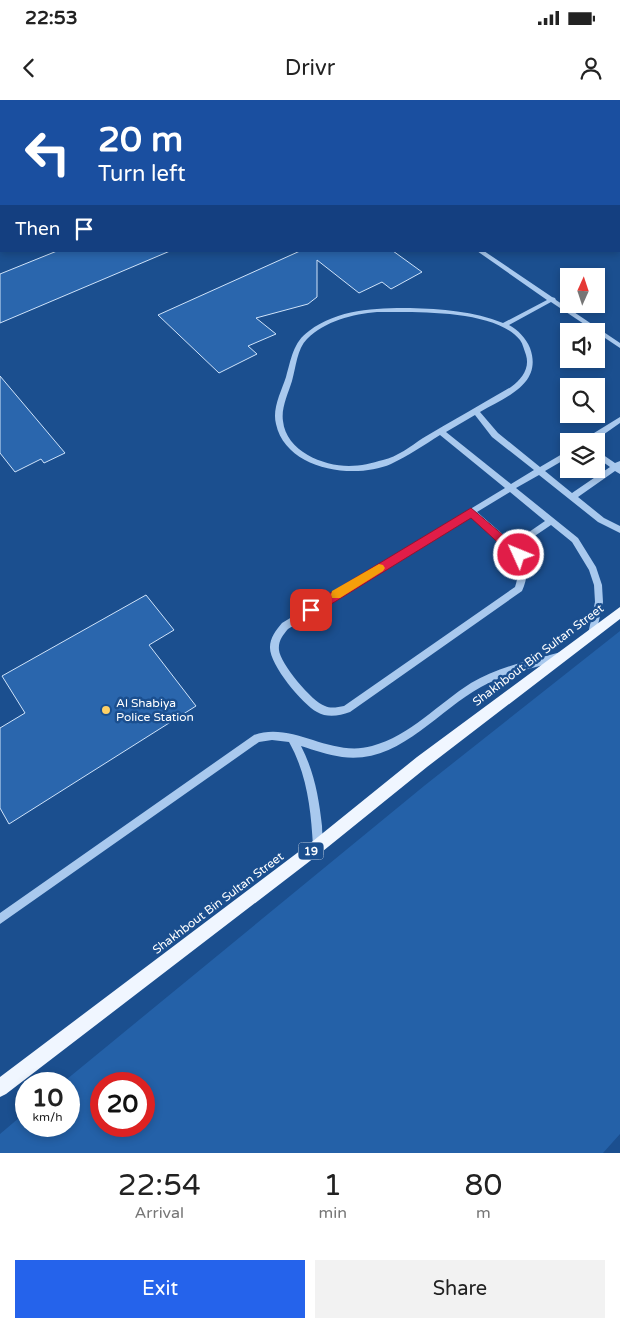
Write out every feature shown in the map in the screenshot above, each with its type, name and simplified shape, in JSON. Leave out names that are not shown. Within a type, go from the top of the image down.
[{"type":"main road","name":"Shakhbout Bin Sultan Street","points":[[0,1088],[318,846],[422,762],[620,612]]},
{"type":"lane","points":[[482,252],[620,346]]},
{"type":"lane","points":[[504,325],[552,299]]},
{"type":"lane","points":[[366,310],[462,313],[484,317],[504,325],[520,337],[530,352],[531,368],[523,382],[476,412],[388,462],[369,467],[342,468],[328,466],[309,459],[294,449],[284,437],[279,423],[280,409],[302,340],[313,332],[348,315],[366,310]]},
{"type":"lane","points":[[476,412],[495,436],[601,520],[620,530]]},
{"type":"lane","points":[[601,433],[620,420]]},
{"type":"lane","points":[[441,432],[575,540],[593,569],[598,585],[599,602],[592,634]]},
{"type":"lane","points":[[471,512],[513,547],[519,555],[524,572],[523,581],[519,589],[347,709],[330,712],[314,706],[279,663],[275,654],[278,634],[285,626],[471,512],[560,459]]},
{"type":"lane","points":[[572,497],[618,468],[605,459]]},
{"type":"lane","points":[[513,547],[552,521]]},
{"type":"lane","points":[[0,919],[257,738],[268,735],[291,737],[329,752],[349,754],[369,752],[387,746],[403,737],[466,690],[496,675],[528,664],[561,656]]},
{"type":"lane","points":[[291,737],[301,752],[311,788],[318,846]]},
{"type":"shaded area","points":[[620,631],[620,1134],[603,1153],[0,1153],[0,1134],[15,1121],[15,1137],[80,1137],[80,1072],[76,1072],[424,786]]},
{"type":"building","points":[[55,252],[168,252],[0,323],[0,274]]},
{"type":"building","points":[[298,252],[394,252],[422,272],[391,289],[382,282],[359,293],[317,260],[317,297],[308,304],[256,318],[276,334],[248,346],[257,354],[219,373],[158,315]]},
{"type":"building","points":[[0,376],[65,453],[44,463],[41,459],[15,472],[0,453]]},
{"type":"building","name":"Al Shabiya Police Station","points":[[146,595],[174,630],[149,645],[196,706],[9,824],[0,808],[0,728],[25,713],[2,676]]},
{"type":"slow traffic","points":[[336,595],[379,568]]},
{"type":"place","name":"Al Shabiya Police Station","points":[[106,710]]},
{"type":"route","points":[[311,610],[471,512],[513,547],[519,555]]}]
